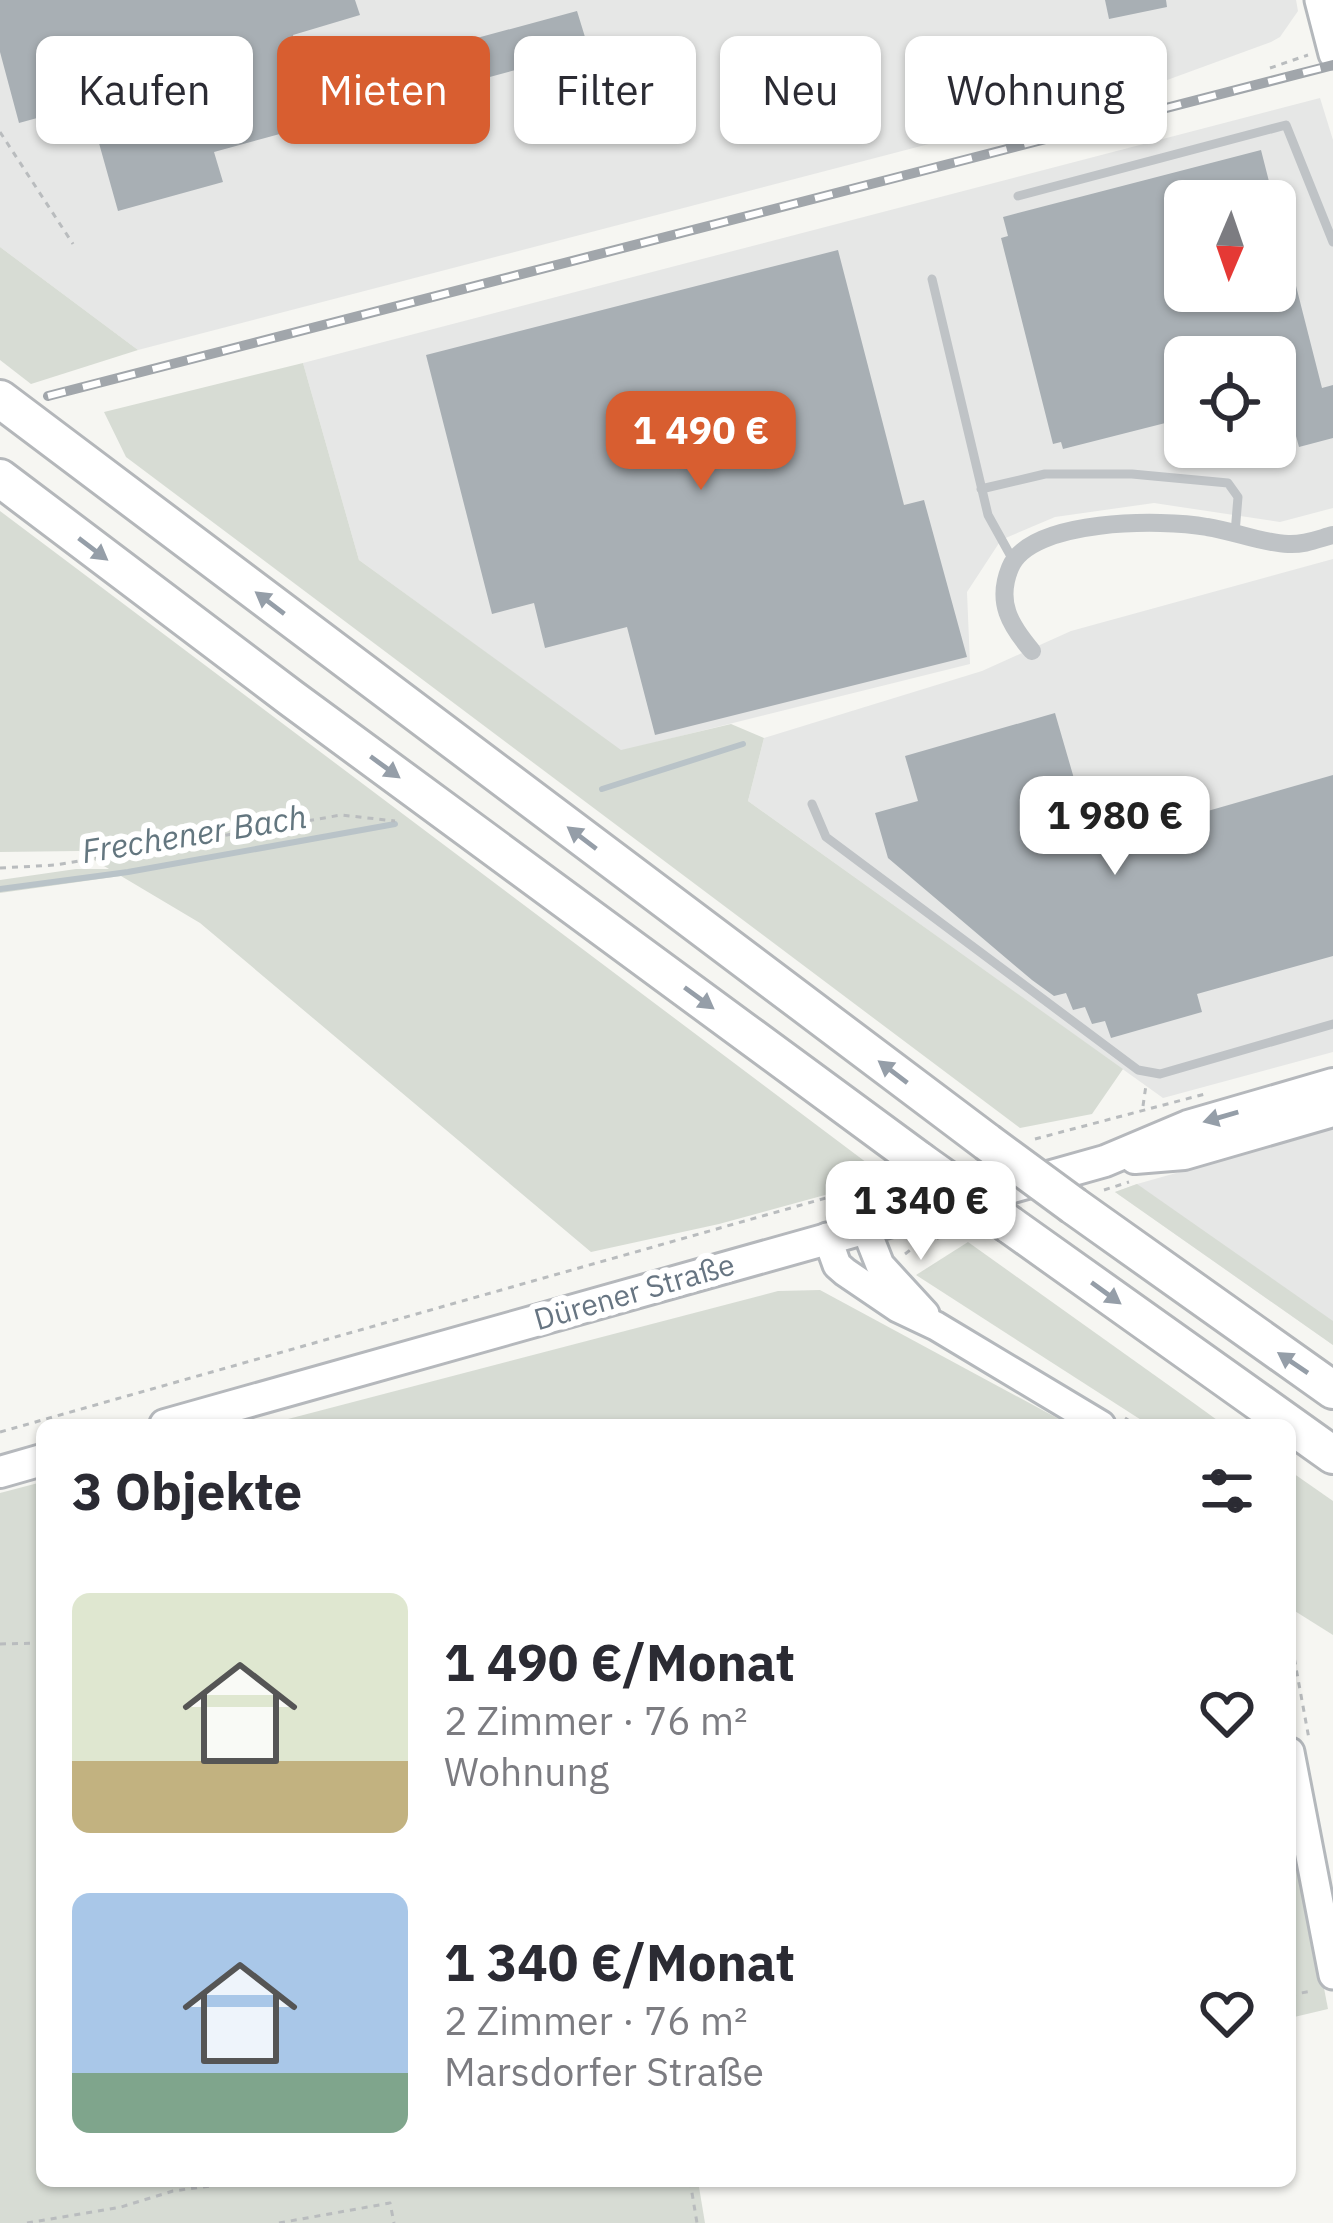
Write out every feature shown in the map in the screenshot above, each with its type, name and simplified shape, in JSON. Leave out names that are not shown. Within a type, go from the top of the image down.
[{"type":"highway","points":[[0,399],[987,1142],[1333,1390]]},
{"type":"highway","points":[[0,478],[905,1170],[1010,1225],[1282,1419]]},
{"type":"highway","points":[[1296,1429],[1333,1455]]},
{"type":"main road","name":"Dürener Straße","points":[[186,1419],[1105,1161],[1188,1126],[1333,1084]]},
{"type":"main road","name":"Dürener Straße","points":[[1105,1161],[1184,1154],[1333,1111]]},
{"type":"main road","points":[[0,1472],[36,1462]]},
{"type":"street","points":[[1319,0],[1332,51]]},
{"type":"street","points":[[1031,651],[1011,625],[1004,584],[1013,560],[1040,543],[1078,529],[1149,522],[1205,526],[1283,544],[1333,535]]},
{"type":"street","points":[[865,1227],[880,1265],[936,1326]]},
{"type":"street","points":[[827,1237],[837,1265],[845,1272],[898,1308],[1091,1419]]},
{"type":"street","points":[[1296,1795],[1322,1983]]},
{"type":"lane","points":[[1018,196],[1286,125],[1333,242]]},
{"type":"lane","points":[[932,279],[988,515],[1013,560]]},
{"type":"lane","points":[[981,489],[1045,474],[1132,474],[1228,483],[1238,497],[1235,533]]},
{"type":"lane","points":[[812,804],[826,836],[1138,1070],[1160,1074],[1333,1024]]},
{"type":"path","points":[[1270,68],[1332,51]]},
{"type":"path","points":[[0,132],[74,244]]},
{"type":"path","points":[[0,868],[56,865],[341,814],[394,821]]},
{"type":"path","points":[[1142,1109],[1148,1072]]},
{"type":"path","points":[[1026,1141],[1049,1135]]},
{"type":"path","points":[[45,1419],[905,1170]]},
{"type":"path","points":[[0,1432],[36,1422]]},
{"type":"path","points":[[0,1644],[36,1643]]},
{"type":"path","points":[[28,2223],[203,2187]]},
{"type":"path","points":[[691,2187],[697,2223]]},
{"type":"path","points":[[279,2223],[390,2203],[394,2223]]},
{"type":"shaded area","points":[[0,0],[1296,0],[1298,11],[1280,37],[1167,80],[1167,36],[905,36],[905,144],[929,144],[138,350],[0,247]]},
{"type":"shaded area","points":[[1320,98],[1333,140],[1333,508],[1280,522],[1154,503],[1055,517],[1001,540],[967,592],[970,664],[621,751],[359,560],[303,363],[1143,144],[1167,144],[1167,138]]},
{"type":"shaded area","points":[[0,247],[138,350],[31,384],[0,360]]},
{"type":"shaded area","points":[[303,363],[359,560],[621,750],[731,724],[764,738],[748,801],[1123,1069],[1092,1114],[1020,1128],[126,457],[104,412]]},
{"type":"shaded area","points":[[0,511],[887,1178],[719,1224],[591,1252],[200,923],[121,876],[0,893],[0,880],[109,869],[79,851],[0,852]]},
{"type":"shaded area","points":[[1333,559],[1333,1052],[1163,1098],[748,801],[764,738],[982,671],[1071,631]]},
{"type":"shaded area","points":[[1333,1129],[1333,1345],[1115,1192],[1137,1184]]},
{"type":"shaded area","points":[[1137,1184],[1333,1321],[1333,1345],[1115,1192]]},
{"type":"shaded area","points":[[968,1242],[1216,1419],[1140,1419],[916,1275]]},
{"type":"shaded area","points":[[820,1290],[1059,1419],[288,1419],[778,1291]]},
{"type":"shaded area","points":[[1296,1475],[1333,1501],[1333,1635],[1296,1612]]},
{"type":"shaded area","points":[[36,1484],[36,2187],[699,2187],[705,2223],[0,2223],[0,1493]]},
{"type":"shaded area","points":[[1296,1842],[1328,2009],[1296,2017]]},
{"type":"building","points":[[0,0],[355,0],[360,15],[293,36],[277,36],[277,135],[253,141],[253,36],[36,36],[36,118],[19,123],[0,52]]},
{"type":"building","points":[[1105,0],[1166,0],[1167,7],[1109,19]]},
{"type":"building","points":[[577,11],[585,36],[514,36],[514,70],[490,77],[490,36],[485,36]]},
{"type":"building","points":[[99,144],[243,144],[214,152],[223,182],[118,211]]},
{"type":"building","points":[[1261,150],[1269,180],[1164,180],[1164,312],[1296,312],[1296,286],[1322,388],[1333,385],[1333,438],[1299,447],[1296,336],[1164,336],[1164,423],[1063,449],[1061,442],[1053,444],[1001,238],[1008,236],[1003,217]]},
{"type":"building","points":[[838,250],[904,505],[924,500],[967,657],[655,735],[627,627],[545,648],[534,603],[492,614],[426,355]]},
{"type":"building","points":[[1055,713],[1093,844],[1333,775],[1333,956],[1197,994],[1202,1012],[1111,1038],[1105,1021],[1092,1024],[1085,1007],[1073,1010],[1066,993],[1054,996],[1032,980],[888,858],[875,813],[918,801],[905,756]]},
{"type":"waterway","name":"Frechener Bach","points":[[602,789],[743,744]]},
{"type":"waterway","name":"Frechener Bach","points":[[0,889],[128,872],[395,824]]},
{"type":"railway","points":[[48,396],[1333,65]]}]
